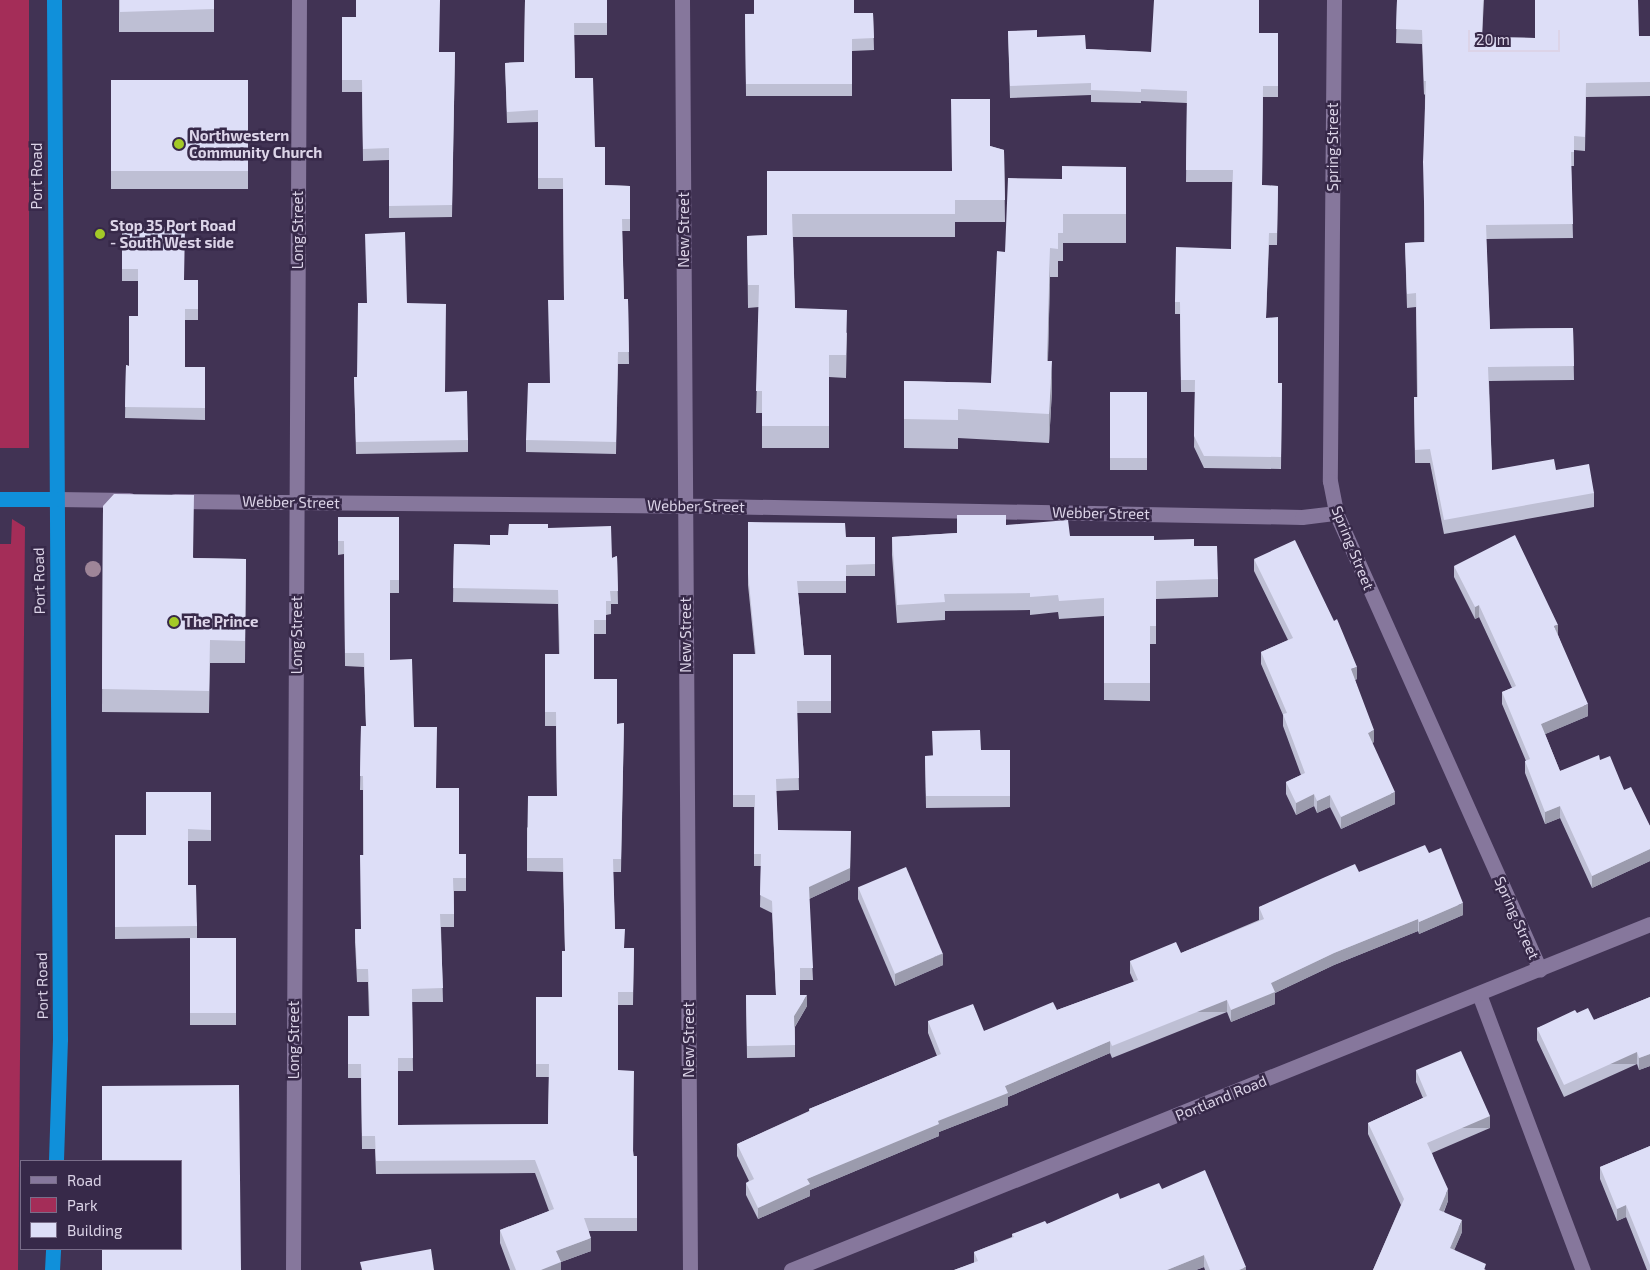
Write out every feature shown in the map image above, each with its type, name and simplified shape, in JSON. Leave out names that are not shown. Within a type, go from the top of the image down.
[{"type":"highway","name":"Port Road","points":[[54,0],[60,1029],[56,1160]]},
{"type":"highway","points":[[0,499],[56,499]]},
{"type":"highway","points":[[52,1270],[53,1250]]},
{"type":"street","name":"Long Street","points":[[292,1270],[299,0]]},
{"type":"street","name":"New Street","points":[[682,0],[690,1270]]},
{"type":"street","name":"Spring Street","points":[[1334,0],[1330,481],[1336,513],[1540,970]]},
{"type":"street","name":"Webber Street","points":[[56,499],[685,506],[1302,517],[1336,513]]},
{"type":"street","name":"Portland Road","points":[[791,1270],[1540,970],[1650,924]]},
{"type":"street","points":[[1479,994],[1583,1270]]},
{"type":"green space","points":[[0,0],[29,0],[29,448],[0,448]]},
{"type":"green space","points":[[12,519],[25,527],[18,1270],[0,1270],[0,544],[11,544]]},
{"type":"building","points":[[120,0],[214,0],[214,9],[120,12]]},
{"type":"building","points":[[356,0],[440,0],[439,52],[455,52],[452,205],[389,206],[389,148],[363,149],[362,80],[342,80],[342,17],[356,17]]},
{"type":"building","points":[[525,0],[607,0],[607,23],[574,23],[575,78],[593,78],[595,147],[605,147],[605,185],[630,186],[630,219],[622,219],[624,299],[628,299],[629,352],[618,352],[616,442],[526,440],[528,383],[550,383],[548,300],[564,300],[563,178],[538,178],[538,110],[507,112],[505,63],[524,62]]},
{"type":"building","points":[[754,0],[854,0],[854,13],[873,13],[874,38],[852,39],[852,84],[746,84],[745,14],[754,14]]},
{"type":"building","points":[[1154,0],[1259,0],[1259,33],[1278,33],[1278,86],[1263,86],[1262,185],[1278,186],[1277,233],[1269,233],[1266,318],[1278,317],[1278,383],[1282,383],[1281,457],[1204,456],[1194,436],[1195,380],[1181,380],[1180,302],[1175,302],[1176,247],[1231,249],[1233,170],[1186,170],[1187,91],[1141,89],[1141,92],[1091,90],[1091,83],[1010,86],[1008,31],[1037,30],[1037,37],[1085,35],[1086,49],[1151,52]]},
{"type":"building","points":[[1397,0],[1483,0],[1482,37],[1535,38],[1535,0],[1638,0],[1639,36],[1650,36],[1650,82],[1586,83],[1585,137],[1574,136],[1574,152],[1571,152],[1573,224],[1486,225],[1490,329],[1573,328],[1574,366],[1488,367],[1492,470],[1554,459],[1556,470],[1589,464],[1594,493],[1444,520],[1430,449],[1415,450],[1414,397],[1418,397],[1416,293],[1407,294],[1405,243],[1425,242],[1423,162],[1426,81],[1424,81],[1422,30],[1396,29]]},
{"type":"building","name":"Northwestern Community Church","points":[[111,80],[248,80],[248,171],[111,171]]},
{"type":"building","points":[[951,99],[990,99],[990,146],[1004,150],[1005,200],[955,200],[955,214],[792,214],[795,308],[847,310],[846,355],[829,355],[829,426],[762,426],[762,391],[756,391],[759,285],[748,285],[747,236],[767,235],[767,171],[952,171]]},
{"type":"building","points":[[1062,166],[1126,167],[1126,214],[1063,214],[1063,233],[1058,233],[1058,249],[1050,248],[1047,361],[1052,361],[1049,414],[958,409],[958,420],[904,419],[904,381],[991,383],[997,251],[1005,252],[1008,178],[1062,179]]},
{"type":"building","points":[[122,227],[185,227],[184,280],[198,280],[198,309],[185,309],[185,367],[205,367],[205,408],[125,407],[126,365],[129,366],[129,316],[138,316],[138,269],[122,269]]},
{"type":"building","points":[[405,232],[407,303],[446,304],[445,392],[467,391],[468,440],[356,442],[354,377],[357,377],[358,303],[367,303],[365,234]]},
{"type":"building","points":[[1110,392],[1147,392],[1147,458],[1110,458]]},
{"type":"building","name":"The Prince","points":[[114,494],[194,495],[193,558],[246,559],[245,641],[210,640],[209,691],[102,689],[103,506]]},
{"type":"building","points":[[957,515],[1006,515],[1006,525],[1068,520],[1070,536],[1154,536],[1154,540],[1194,539],[1194,546],[1217,546],[1218,579],[1156,581],[1156,626],[1150,626],[1150,683],[1104,683],[1104,598],[1059,601],[1058,595],[1030,597],[1030,593],[944,594],[945,602],[897,605],[892,537],[957,533]]},
{"type":"building","points":[[338,517],[399,517],[399,580],[390,580],[390,660],[412,659],[414,727],[437,727],[436,788],[459,788],[459,854],[466,854],[466,878],[453,878],[454,914],[440,914],[443,988],[412,989],[413,1058],[398,1058],[398,1125],[548,1124],[549,1064],[536,1064],[536,997],[562,997],[562,951],[565,951],[563,858],[527,858],[528,796],[557,796],[556,712],[545,712],[545,654],[560,654],[558,590],[453,588],[454,544],[490,545],[490,535],[508,535],[509,524],[548,524],[548,528],[611,526],[612,558],[617,556],[618,591],[610,591],[611,601],[606,601],[606,620],[594,620],[594,679],[617,679],[617,724],[624,723],[621,859],[613,859],[615,929],[625,929],[624,948],[634,948],[633,992],[618,992],[618,1070],[634,1071],[633,1156],[637,1156],[637,1218],[584,1218],[591,1238],[556,1251],[561,1262],[541,1270],[516,1270],[500,1230],[554,1209],[535,1160],[376,1161],[375,1136],[362,1136],[361,1064],[348,1064],[348,1016],[370,1016],[368,969],[357,969],[355,929],[361,929],[360,855],[364,855],[363,776],[360,776],[361,726],[366,726],[364,653],[345,653],[344,541],[338,541]]},
{"type":"building","points":[[748,522],[845,523],[846,537],[875,537],[875,564],[846,565],[846,581],[797,581],[804,655],[831,655],[831,701],[797,701],[799,778],[776,779],[778,830],[851,831],[850,868],[809,887],[813,968],[800,968],[800,995],[807,995],[794,1016],[795,1045],[747,1046],[746,995],[776,995],[772,901],[760,895],[761,854],[754,854],[755,795],[733,795],[733,654],[756,654],[748,573]]},
{"type":"building","points":[[1515,535],[1558,625],[1554,626],[1588,704],[1541,724],[1560,771],[1599,755],[1600,760],[1610,756],[1624,790],[1631,787],[1650,826],[1650,849],[1592,876],[1560,806],[1545,812],[1525,761],[1530,759],[1502,692],[1516,686],[1479,605],[1475,607],[1454,566]]},
{"type":"building","points":[[1295,540],[1334,621],[1337,619],[1357,667],[1351,669],[1374,730],[1368,733],[1395,792],[1341,817],[1330,795],[1317,801],[1314,794],[1296,803],[1286,782],[1305,773],[1283,714],[1287,713],[1261,652],[1293,638],[1254,559]]},
{"type":"building","points":[[980,730],[981,750],[1010,750],[1010,796],[926,796],[925,756],[933,756],[932,731]]},
{"type":"building","points":[[146,792],[211,792],[211,830],[188,829],[188,885],[196,885],[197,926],[115,927],[115,835],[146,835]]},
{"type":"building","points":[[1425,845],[1429,853],[1441,848],[1463,903],[1419,922],[1418,919],[1334,953],[1271,983],[1275,992],[1231,1010],[1227,1000],[1112,1046],[1110,1041],[1005,1086],[1008,1093],[938,1121],[939,1124],[807,1179],[810,1184],[758,1208],[746,1183],[754,1179],[737,1144],[810,1111],[809,1109],[941,1054],[928,1021],[973,1004],[984,1031],[1053,1002],[1057,1010],[1138,980],[1130,961],[1176,942],[1181,953],[1264,919],[1259,907],[1323,878],[1355,864],[1359,872]]},
{"type":"building","points":[[906,867],[943,954],[895,974],[858,887]]},
{"type":"building","points":[[190,938],[236,938],[236,1013],[190,1013]]},
{"type":"building","points":[[1650,997],[1650,1054],[1639,1058],[1637,1052],[1564,1085],[1537,1028],[1575,1010],[1577,1013],[1588,1008],[1594,1020]]},
{"type":"building","points":[[1461,1051],[1490,1116],[1427,1143],[1448,1189],[1439,1210],[1462,1220],[1450,1248],[1486,1264],[1484,1270],[1373,1270],[1404,1199],[1368,1123],[1427,1096],[1416,1070]]},
{"type":"building","points":[[239,1085],[241,1270],[102,1270],[102,1250],[182,1250],[182,1160],[102,1160],[102,1086]]},
{"type":"building","points":[[1650,1146],[1650,1265],[1626,1205],[1617,1209],[1600,1167]]},
{"type":"building","points":[[1205,1170],[1246,1267],[1239,1270],[1210,1270],[1204,1255],[1167,1270],[954,1270],[978,1261],[974,1252],[1014,1237],[1012,1234],[1045,1221],[1047,1224],[1118,1193],[1120,1199],[1159,1183],[1162,1189]]},
{"type":"building","points":[[431,1249],[434,1270],[362,1270],[360,1262]]},
{"type":"place","name":"Northwestern Community Church","points":[[179,144]]},
{"type":"place","name":"Stop 35 Port Road - South West side","points":[[100,234]]},
{"type":"place","name":"The Prince","points":[[174,622]]}]
